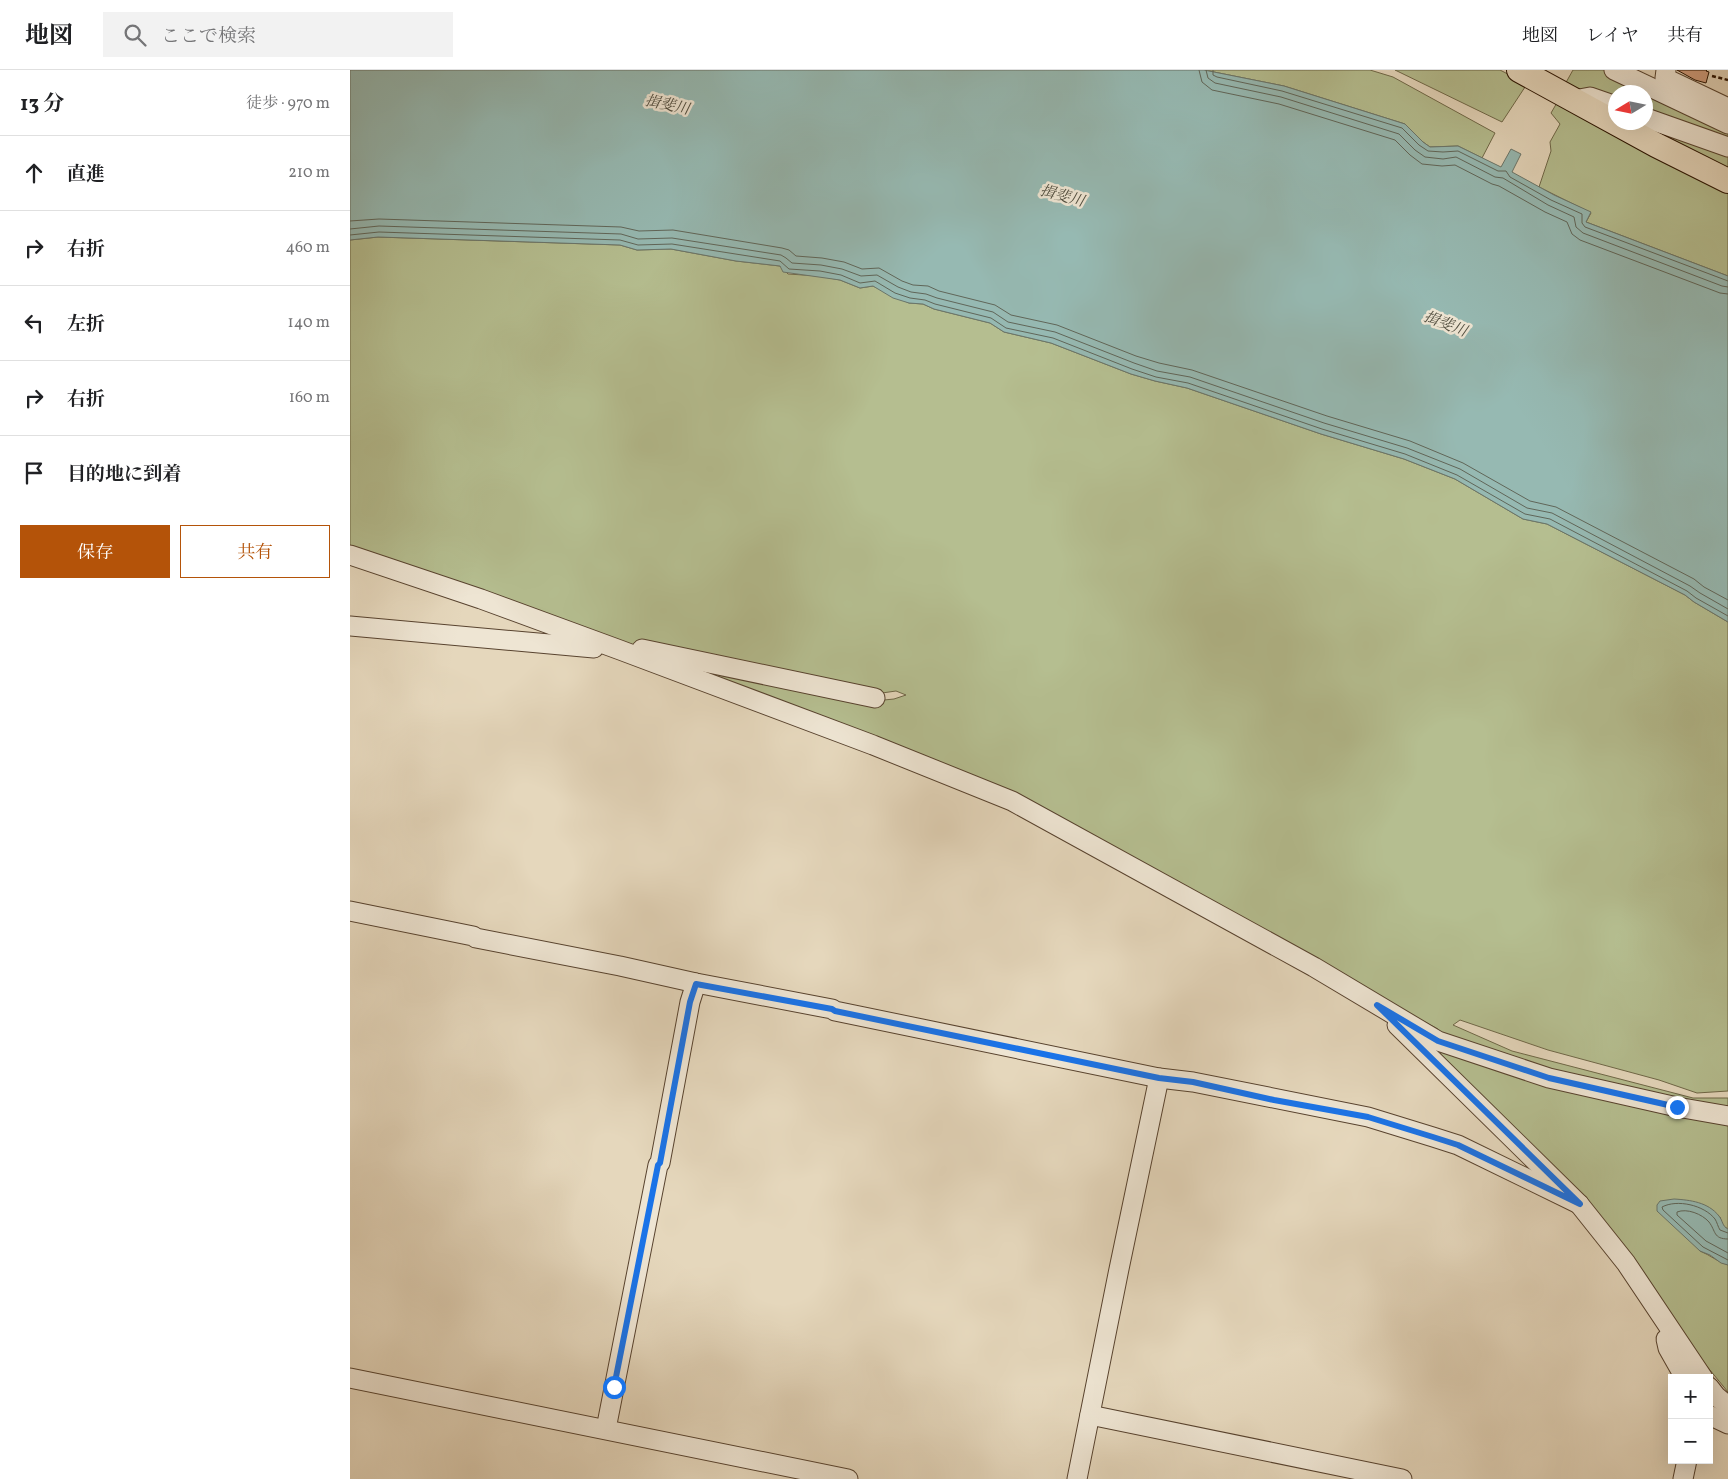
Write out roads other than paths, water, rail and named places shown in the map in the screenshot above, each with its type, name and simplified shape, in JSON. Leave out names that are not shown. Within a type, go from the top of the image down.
[{"type":"main road","points":[[1519,70],[1656,145],[1728,181]]},
{"type":"street","points":[[1614,70],[1728,124]]},
{"type":"street","points":[[1666,70],[1665,78],[1728,108]]},
{"type":"street","points":[[1574,100],[1590,97],[1608,103]]},
{"type":"street","points":[[1653,120],[1728,147]]},
{"type":"street","points":[[350,556],[481,599],[623,651],[873,745],[1012,801],[1210,908],[1438,1041],[1549,1078],[1677,1107],[1726,1114]]},
{"type":"street","points":[[350,626],[623,651],[644,649],[874,698]]},
{"type":"street","points":[[350,911],[620,966],[696,984],[832,1009],[1159,1078],[1193,1082],[1274,1100],[1368,1117],[1458,1145],[1580,1204]]},
{"type":"street","points":[[606,1429],[658,1165],[660,1163],[690,1002],[696,984]]},
{"type":"street","points":[[1377,1005],[1580,1204],[1626,1263],[1700,1374]]},
{"type":"street","points":[[1077,1479],[1159,1078]]},
{"type":"street","points":[[1661,1316],[1668,1348],[1683,1374]]},
{"type":"street","points":[[350,1378],[848,1479]]},
{"type":"street","points":[[1713,1392],[1728,1406]]},
{"type":"street","points":[[1090,1415],[1402,1479]]},
{"type":"street","points":[[1713,1417],[1728,1424]]},
{"type":"street","points":[[1683,1479],[1686,1464]]},
{"type":"water","name":"揖斐川","points":[[350,70],[1204,70],[1284,86],[1405,124],[1430,147],[1458,146],[1501,167],[1511,149],[1521,154],[1512,172],[1554,195],[1591,212],[1586,222],[1728,276],[1728,622],[1685,595],[1547,524],[1523,519],[1455,479],[1404,459],[1321,434],[1187,388],[1131,374],[1051,343],[1004,332],[990,323],[934,309],[923,304],[909,303],[893,298],[873,286],[860,288],[840,280],[783,272],[780,266],[736,261],[671,249],[637,250],[620,245],[378,237],[350,240]]},
{"type":"water","points":[[1674,1199],[1692,1201],[1715,1211],[1728,1229],[1728,1265],[1700,1251],[1657,1211],[1657,1205],[1660,1201]]}]
